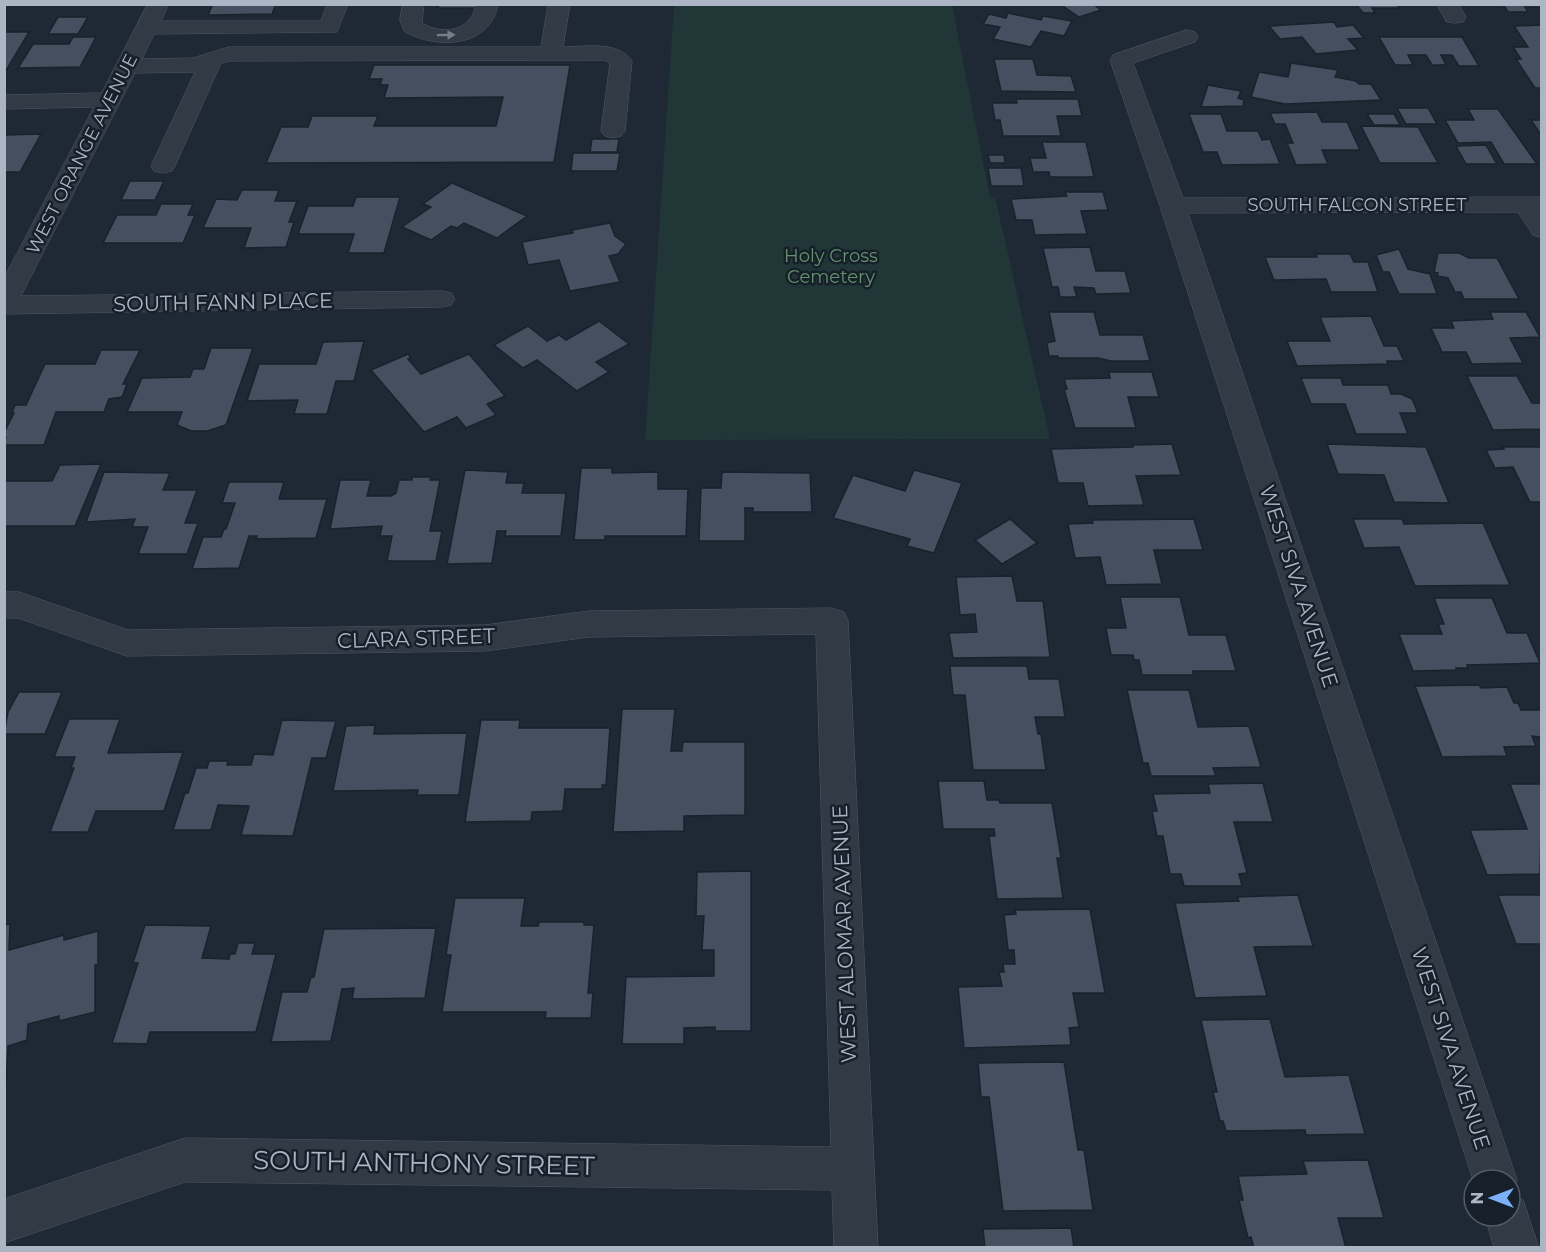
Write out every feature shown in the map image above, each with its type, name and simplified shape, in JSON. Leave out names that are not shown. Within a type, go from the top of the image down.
[{"type":"street","name":"WEST ORANGE AVENUE","points":[[4,305],[159,4]]},
{"type":"street","points":[[147,28],[329,27],[338,4]]},
{"type":"street","points":[[414,4],[412,26],[425,33],[445,36],[472,30],[483,19],[487,4]]},
{"type":"street","points":[[551,54],[559,4]]},
{"type":"street","name":"WEST SIVA AVENUE","points":[[1187,37],[1121,60],[1173,206],[1491,1168]]},
{"type":"street","points":[[127,66],[195,65],[230,54],[609,54],[621,61],[613,131]]},
{"type":"street","points":[[163,166],[212,59]]},
{"type":"street","points":[[4,102],[111,100]]},
{"type":"street","points":[[1534,204],[1542,230]]},
{"type":"street","name":"SOUTH FALCON STREET","points":[[1173,206],[1534,204]]},
{"type":"street","name":"SOUTH FANN PLACE","points":[[4,305],[442,299]]},
{"type":"street","name":"CLARA STREET","points":[[4,605],[19,605],[127,643],[485,638],[589,624],[832,621]]},
{"type":"street","name":"WEST ALOMAR AVENUE","points":[[832,621],[856,1248]]},
{"type":"street","name":"SOUTH ANTHONY STREET","points":[[4,1221],[185,1160],[853,1169]]},
{"type":"street","points":[[1511,1228],[1517,1248]]},
{"type":"green space","name":"Holy Cross Cemetery","points":[[674,5],[952,5],[990,197],[995,197],[1050,439],[645,440]]},
{"type":"building","points":[[213,4],[276,4],[272,14],[208,15]]},
{"type":"building","points":[[439,4],[478,4],[477,8],[438,8]]},
{"type":"building","points":[[1060,4],[1093,4],[1101,10],[1079,17]]},
{"type":"building","points":[[1356,4],[1397,4],[1399,8],[1372,8],[1375,13],[1363,13]]},
{"type":"building","points":[[1497,4],[1539,4],[1541,7],[1525,7],[1528,12],[1508,12],[1505,7],[1499,7]]},
{"type":"building","points":[[1008,13],[1041,20],[1043,16],[1072,21],[1064,36],[1041,31],[1031,47],[993,39],[1000,27],[983,24],[989,14],[1006,18]]},
{"type":"building","points":[[58,17],[88,17],[78,34],[48,34]]},
{"type":"building","points":[[1334,22],[1337,27],[1353,25],[1364,38],[1348,39],[1358,50],[1316,54],[1302,37],[1280,39],[1269,26]]},
{"type":"building","points":[[1542,25],[1542,88],[1535,88],[1516,59],[1521,59],[1513,47],[1528,47],[1514,26]]},
{"type":"building","points":[[4,32],[29,32],[7,69],[4,69]]},
{"type":"building","points":[[73,37],[96,37],[80,67],[18,68],[33,44],[69,44]]},
{"type":"building","points":[[1379,37],[1462,37],[1479,66],[1459,66],[1452,55],[1441,55],[1446,65],[1432,65],[1426,55],[1408,55],[1413,65],[1395,65]]},
{"type":"building","points":[[994,59],[1033,59],[1037,75],[1071,76],[1076,92],[1001,91]]},
{"type":"building","points":[[1291,63],[1338,70],[1335,77],[1356,81],[1359,84],[1371,84],[1381,100],[1285,104],[1251,97],[1259,72],[1288,77]]},
{"type":"building","points":[[374,65],[570,65],[554,162],[266,163],[281,127],[308,127],[312,116],[378,116],[374,126],[496,126],[503,97],[384,98],[388,85],[380,85],[382,79],[369,79]]},
{"type":"building","points":[[1208,85],[1241,91],[1238,98],[1244,100],[1243,106],[1201,107]]},
{"type":"building","points":[[1016,99],[1078,99],[1082,116],[1057,116],[1061,136],[1003,136],[1000,120],[995,120],[992,103],[1017,103]]},
{"type":"building","points":[[1397,108],[1428,108],[1437,124],[1406,124]]},
{"type":"building","points":[[1468,109],[1498,109],[1537,164],[1504,164],[1491,142],[1458,143],[1445,120],[1474,120]]},
{"type":"building","points":[[1317,112],[1322,122],[1347,122],[1360,150],[1322,150],[1328,164],[1296,165],[1287,143],[1293,143],[1285,124],[1275,124],[1270,113]]},
{"type":"building","points":[[1189,114],[1221,114],[1227,131],[1258,131],[1262,140],[1270,139],[1280,164],[1222,165],[1217,152],[1203,152]]},
{"type":"building","points":[[1367,114],[1394,114],[1400,125],[1374,125]]},
{"type":"building","points":[[1531,120],[1542,120],[1542,136]]},
{"type":"building","points":[[1361,126],[1418,127],[1438,163],[1380,163]]},
{"type":"building","points":[[41,134],[20,172],[4,172],[4,135]]},
{"type":"building","points":[[592,139],[619,139],[617,152],[590,152]]},
{"type":"building","points":[[1042,142],[1086,142],[1094,177],[1050,177],[1049,172],[1033,172],[1030,158],[1046,158]]},
{"type":"building","points":[[1486,145],[1497,164],[1466,164],[1456,146]]},
{"type":"building","points":[[573,153],[620,153],[617,171],[571,171]]},
{"type":"building","points":[[988,155],[1004,155],[1005,163],[990,163]]},
{"type":"building","points":[[988,168],[1021,168],[1024,186],[991,186]]},
{"type":"building","points":[[130,181],[164,181],[155,200],[121,200]]},
{"type":"building","points":[[452,183],[527,216],[497,238],[464,223],[457,228],[451,226],[431,240],[402,227],[431,207],[423,204]]},
{"type":"building","points":[[242,190],[279,190],[275,201],[297,201],[289,222],[294,222],[286,247],[244,248],[251,228],[203,228],[216,199],[237,200]]},
{"type":"building","points":[[1065,192],[1103,192],[1108,210],[1081,211],[1087,234],[1035,235],[1032,220],[1016,220],[1011,199],[1067,196]]},
{"type":"building","points":[[356,197],[400,197],[384,253],[348,253],[354,234],[298,234],[308,206],[353,206]]},
{"type":"building","points":[[161,204],[193,204],[188,215],[195,215],[183,243],[103,243],[117,215],[156,215]]},
{"type":"building","points":[[610,223],[615,236],[626,244],[618,254],[609,256],[620,282],[570,291],[559,260],[528,265],[522,242],[573,233],[572,230]]},
{"type":"building","points":[[1090,247],[1096,271],[1125,271],[1131,293],[1096,294],[1094,288],[1074,287],[1077,297],[1060,297],[1058,287],[1052,287],[1043,248]]},
{"type":"building","points":[[1399,249],[1408,269],[1430,274],[1437,294],[1399,294],[1389,272],[1383,272],[1376,255]]},
{"type":"building","points":[[1438,253],[1459,253],[1469,258],[1497,258],[1519,299],[1464,299],[1461,292],[1455,292],[1448,278],[1437,276],[1438,273],[1434,272]]},
{"type":"building","points":[[1316,254],[1350,254],[1354,262],[1368,262],[1378,292],[1331,292],[1326,279],[1274,280],[1265,257],[1317,257]]},
{"type":"building","points":[[1049,312],[1094,312],[1100,335],[1143,335],[1150,361],[1111,361],[1098,358],[1049,356],[1047,343],[1055,341]]},
{"type":"building","points":[[1490,312],[1526,312],[1540,337],[1510,338],[1523,363],[1472,364],[1466,352],[1442,352],[1431,328],[1454,328],[1451,321],[1493,319]]},
{"type":"building","points":[[1371,316],[1384,346],[1397,346],[1404,361],[1387,361],[1388,364],[1297,366],[1287,341],[1330,341],[1320,317]]},
{"type":"building","points":[[599,321],[629,344],[596,362],[609,372],[577,391],[537,360],[523,368],[494,345],[528,326],[547,341],[559,335],[566,340]]},
{"type":"building","points":[[364,341],[354,381],[336,381],[327,414],[294,414],[298,400],[247,401],[259,364],[316,364],[323,342]]},
{"type":"building","points":[[211,348],[253,348],[226,425],[207,431],[191,431],[177,425],[182,412],[127,412],[142,378],[190,377],[193,369],[204,369]]},
{"type":"building","points":[[101,350],[140,350],[123,384],[127,384],[122,397],[109,399],[104,412],[56,412],[44,445],[4,445],[6,437],[4,433],[14,413],[12,413],[15,405],[26,405],[45,364],[95,364]]},
{"type":"building","points":[[408,354],[411,358],[408,359],[421,374],[469,354],[505,396],[487,404],[496,415],[466,428],[457,417],[424,432],[371,370]]},
{"type":"building","points":[[1109,372],[1152,372],[1159,397],[1128,397],[1136,428],[1075,428],[1064,389],[1067,389],[1064,379],[1110,378]]},
{"type":"building","points":[[1467,376],[1517,376],[1532,403],[1542,403],[1542,429],[1493,430]]},
{"type":"building","points":[[1301,378],[1341,378],[1343,385],[1388,385],[1391,394],[1401,394],[1412,399],[1418,413],[1400,413],[1408,434],[1356,434],[1345,404],[1311,404]]},
{"type":"building","points":[[1172,444],[1181,475],[1136,476],[1144,505],[1088,506],[1083,483],[1058,483],[1051,449],[1133,447],[1132,445]]},
{"type":"building","points":[[1327,444],[1426,447],[1449,503],[1394,502],[1384,475],[1338,474]]},
{"type":"building","points":[[1502,447],[1542,447],[1542,502],[1530,502],[1513,467],[1495,468],[1486,450],[1504,449]]},
{"type":"building","points":[[101,464],[75,526],[4,526],[4,481],[52,481],[60,465]]},
{"type":"building","points":[[581,468],[612,468],[612,473],[658,472],[658,489],[688,489],[686,536],[605,536],[605,540],[574,540]]},
{"type":"building","points":[[465,470],[508,472],[506,483],[524,483],[522,493],[566,493],[561,536],[505,536],[506,531],[497,531],[492,563],[447,564]]},
{"type":"building","points":[[914,470],[962,483],[934,553],[907,546],[910,539],[833,518],[853,475],[905,491]]},
{"type":"building","points":[[104,472],[170,473],[163,490],[197,490],[185,523],[198,523],[187,554],[138,554],[148,527],[132,527],[135,519],[86,522]]},
{"type":"building","points":[[722,472],[810,473],[812,512],[753,512],[753,508],[745,508],[745,541],[699,541],[701,488],[721,488]]},
{"type":"building","points":[[412,477],[431,477],[430,480],[440,480],[430,531],[442,531],[436,561],[387,561],[392,536],[380,536],[382,526],[330,529],[340,480],[371,480],[367,496],[391,496],[396,493],[399,480],[412,480]]},
{"type":"building","points":[[229,482],[284,482],[279,499],[327,499],[316,538],[256,539],[257,536],[249,536],[239,568],[192,569],[203,537],[221,537],[226,529],[235,503],[222,503]]},
{"type":"building","points":[[1010,519],[1037,543],[1002,564],[975,540]]},
{"type":"building","points":[[1194,519],[1203,550],[1154,550],[1162,584],[1106,585],[1100,557],[1075,558],[1068,524],[1093,523],[1092,520]]},
{"type":"building","points":[[1353,519],[1402,519],[1404,524],[1483,523],[1510,585],[1415,586],[1399,547],[1364,548]]},
{"type":"building","points":[[1012,576],[1017,601],[1043,601],[1050,657],[953,658],[949,633],[977,632],[975,614],[960,615],[956,577]]},
{"type":"building","points":[[1120,597],[1180,597],[1189,635],[1226,635],[1236,671],[1193,671],[1193,675],[1142,675],[1139,660],[1134,660],[1133,655],[1111,655],[1106,628],[1126,628]]},
{"type":"building","points":[[1434,598],[1492,598],[1507,633],[1527,633],[1540,663],[1467,665],[1468,668],[1456,668],[1456,670],[1413,671],[1399,634],[1442,634],[1438,624],[1444,624]]},
{"type":"building","points":[[950,666],[1027,666],[1029,679],[1059,679],[1065,717],[1035,717],[1038,734],[1041,734],[1046,770],[973,770],[965,695],[953,695]]},
{"type":"building","points":[[1479,685],[1481,688],[1507,687],[1514,703],[1518,703],[1521,710],[1542,710],[1542,737],[1532,736],[1536,746],[1504,747],[1507,756],[1442,757],[1415,686]]},
{"type":"building","points":[[1127,690],[1189,690],[1198,727],[1249,726],[1261,767],[1213,768],[1216,776],[1151,776],[1148,763],[1143,763]]},
{"type":"building","points":[[19,692],[62,692],[45,734],[4,734],[8,712]]},
{"type":"building","points":[[622,709],[675,709],[671,751],[682,751],[683,742],[745,742],[745,815],[684,816],[684,831],[613,832]]},
{"type":"building","points":[[69,719],[120,719],[108,753],[183,752],[164,811],[96,811],[88,832],[50,832],[74,768],[71,768],[75,757],[54,757]]},
{"type":"building","points":[[282,720],[336,721],[326,758],[312,758],[293,836],[241,835],[249,806],[218,805],[211,830],[173,830],[196,768],[207,768],[209,761],[228,761],[227,765],[251,765],[254,754],[273,755]]},
{"type":"building","points":[[481,720],[520,720],[519,728],[610,728],[606,785],[602,785],[602,789],[565,789],[563,811],[532,812],[531,821],[465,822]]},
{"type":"building","points":[[375,725],[374,734],[467,733],[459,795],[417,795],[418,790],[333,791],[346,726]]},
{"type":"building","points":[[938,781],[984,781],[987,800],[999,800],[1000,803],[1052,803],[1061,858],[1057,858],[1063,898],[997,899],[989,836],[995,836],[994,829],[943,829]]},
{"type":"building","points":[[1263,783],[1273,822],[1234,822],[1247,873],[1239,874],[1242,886],[1184,886],[1181,874],[1170,874],[1163,836],[1157,836],[1152,811],[1157,811],[1153,794],[1210,793],[1208,784]]},
{"type":"building","points":[[1510,784],[1542,784],[1540,874],[1487,875],[1470,830],[1527,829]]},
{"type":"building","points":[[751,871],[751,1031],[715,1031],[715,1027],[684,1028],[684,1044],[622,1044],[626,977],[714,976],[714,950],[702,950],[704,916],[696,916],[697,872]]},
{"type":"building","points":[[1298,895],[1313,946],[1254,947],[1267,996],[1195,998],[1175,903],[1239,901],[1237,897]]},
{"type":"building","points":[[1498,895],[1542,895],[1542,944],[1516,944]]},
{"type":"building","points":[[455,898],[525,898],[521,926],[538,926],[539,922],[584,922],[584,925],[594,925],[588,993],[593,993],[591,1018],[545,1018],[546,1012],[442,1012],[451,955],[446,955]]},
{"type":"building","points":[[1090,909],[1105,993],[1073,993],[1079,1027],[1069,1028],[1071,1045],[964,1048],[958,987],[1002,986],[999,972],[1004,972],[1003,964],[1015,964],[1014,950],[1008,950],[1004,915],[1016,914],[1015,910]]},
{"type":"building","points":[[10,924],[9,950],[64,935],[64,940],[98,931],[98,965],[95,965],[95,1012],[59,1021],[59,1016],[28,1024],[27,1040],[8,1046],[6,1088],[4,1089],[4,925]]},
{"type":"building","points":[[145,925],[211,926],[202,958],[229,959],[230,954],[235,954],[238,943],[255,943],[252,954],[276,954],[256,1032],[150,1032],[147,1044],[112,1043],[138,963],[133,963]]},
{"type":"building","points":[[436,928],[425,998],[352,999],[354,988],[342,989],[331,1041],[271,1042],[282,992],[307,992],[311,977],[314,977],[324,929]]},
{"type":"building","points":[[1270,1019],[1285,1077],[1349,1075],[1365,1134],[1306,1135],[1305,1130],[1226,1131],[1223,1121],[1220,1121],[1213,1092],[1217,1092],[1201,1020]]},
{"type":"building","points":[[1064,1062],[1078,1150],[1084,1150],[1093,1210],[1003,1211],[989,1097],[981,1097],[978,1063]]},
{"type":"building","points":[[1368,1160],[1384,1218],[1338,1218],[1346,1248],[1254,1248],[1251,1237],[1248,1238],[1239,1200],[1243,1200],[1238,1176],[1307,1174],[1303,1161]]},
{"type":"building","points":[[1071,1228],[1074,1248],[985,1248],[983,1229]]}]
